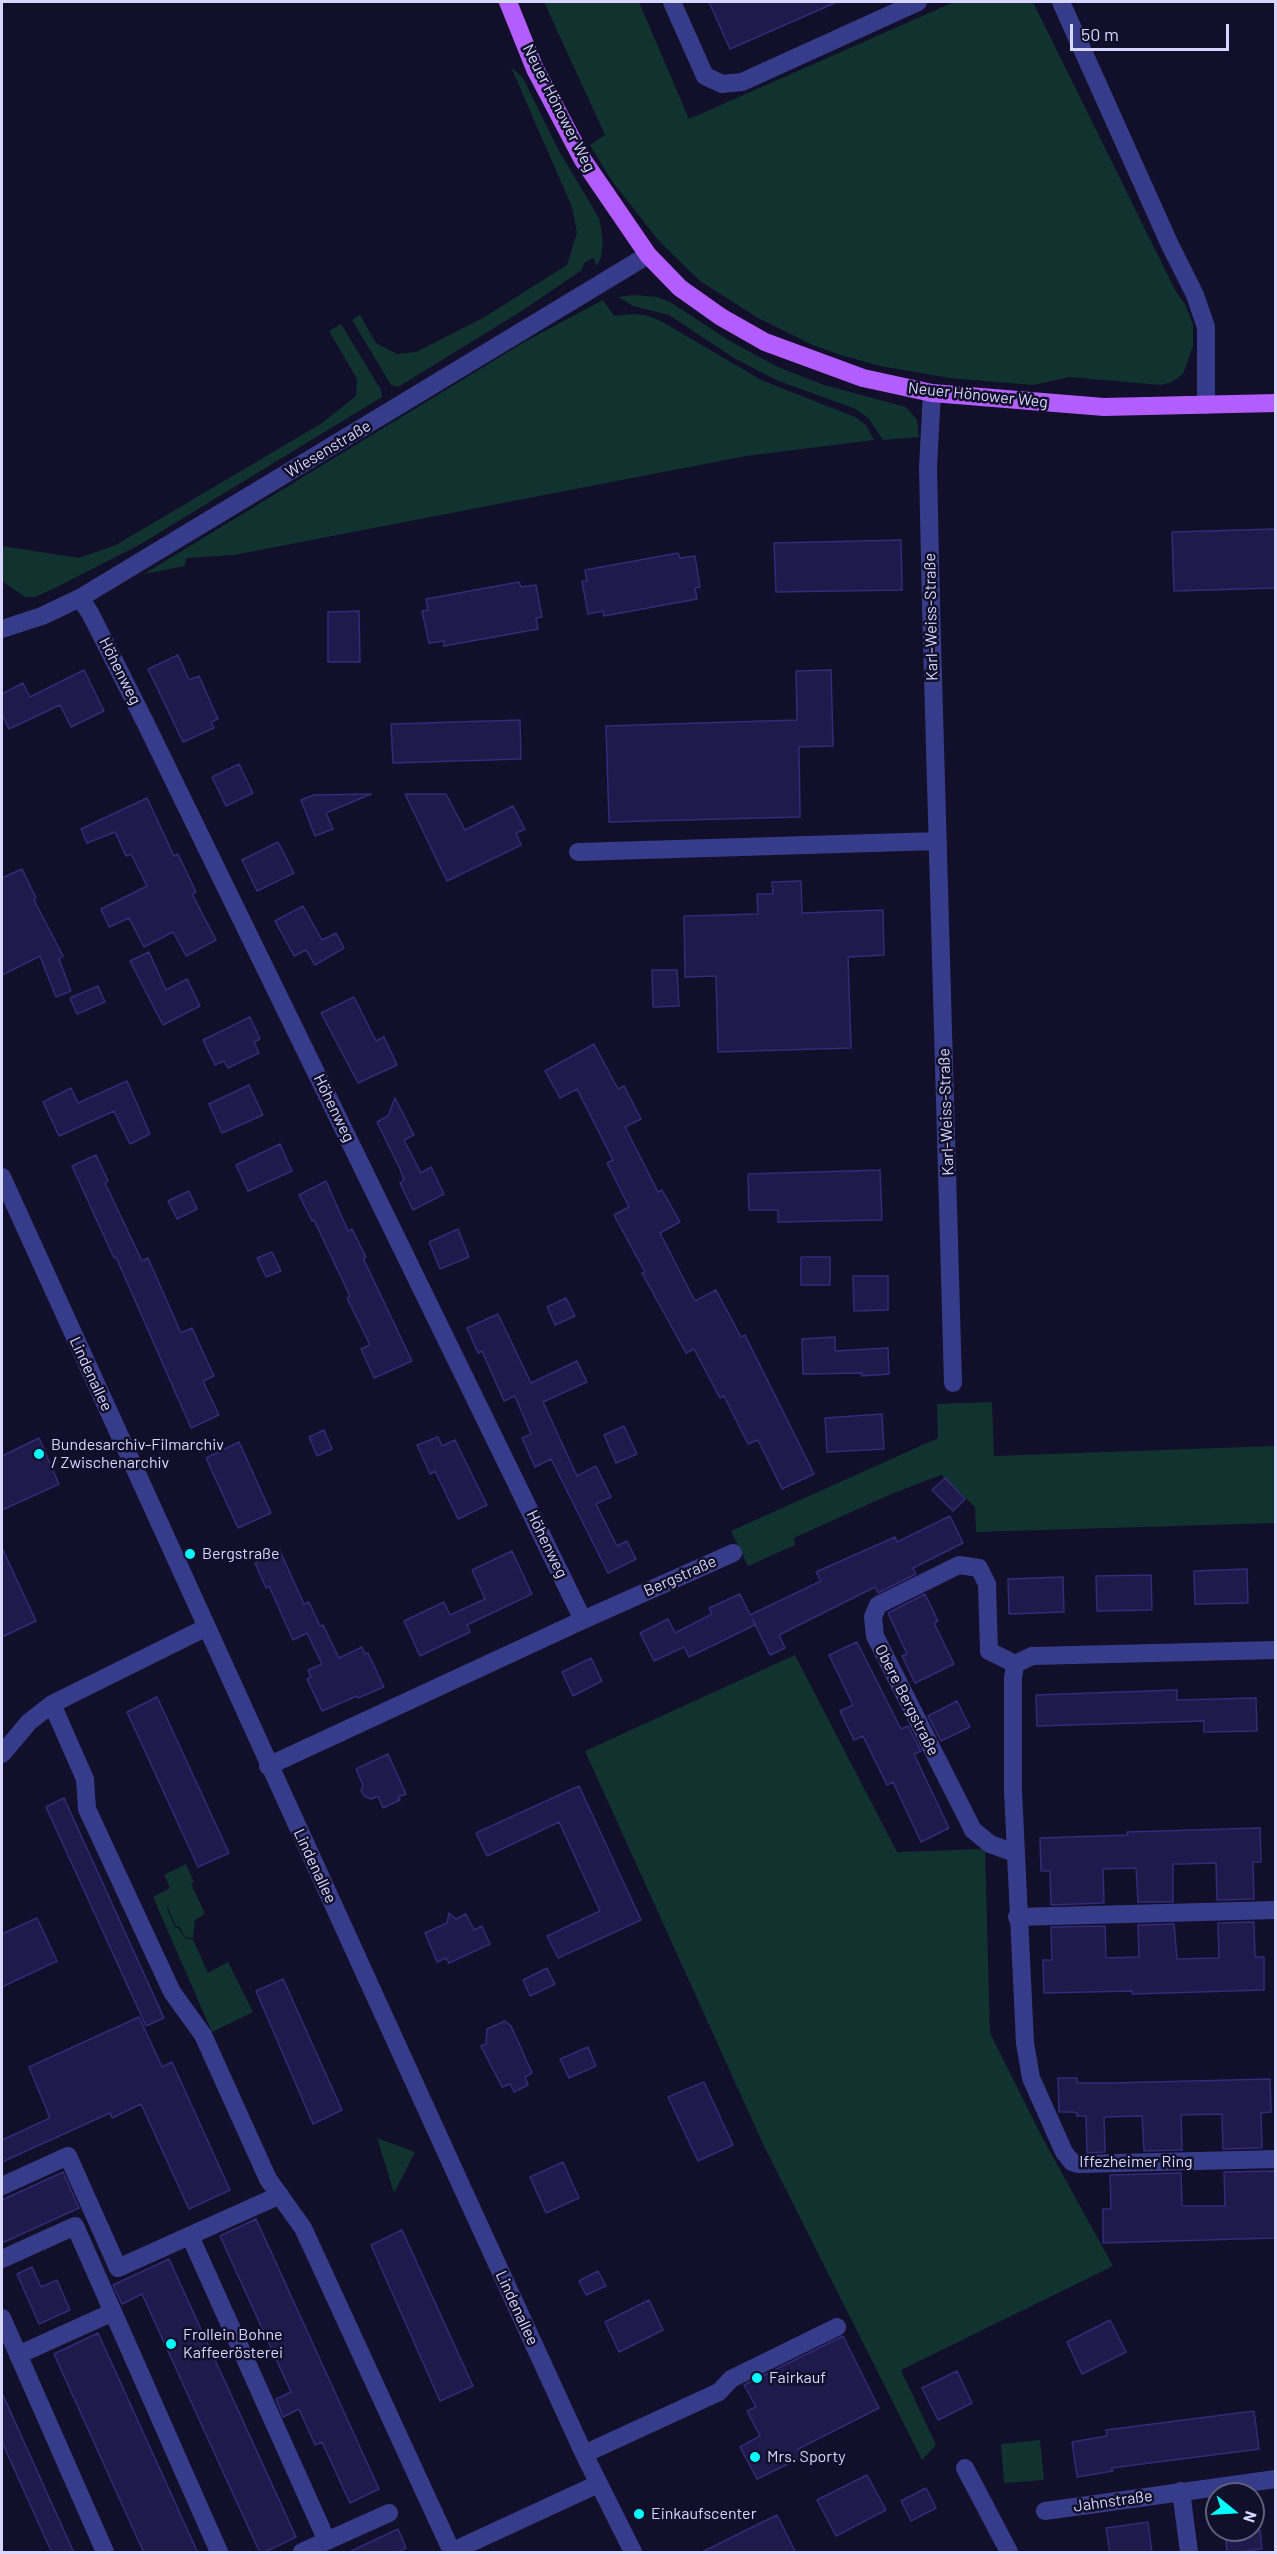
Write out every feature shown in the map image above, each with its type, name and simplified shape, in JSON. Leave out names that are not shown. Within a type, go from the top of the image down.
[{"type":"main road","name":"Neuer Hönower Weg","points":[[508,2],[535,69],[583,160],[648,255],[680,288],[721,317],[765,342],[862,378],[932,393],[1104,407],[1275,403]]},
{"type":"street","points":[[672,2],[705,76],[722,84],[742,82],[918,2]]},
{"type":"street","points":[[1061,2],[1165,234],[1195,295],[1206,327],[1206,405]]},
{"type":"street","name":"Wiesenstraße","points":[[2,629],[42,616],[80,598],[648,255]]},
{"type":"street","name":"Karl-Weiss-Straße","points":[[932,393],[928,467],[953,1383]]},
{"type":"street","name":"Höhenweg","points":[[80,598],[90,613],[145,722],[583,1620]]},
{"type":"street","points":[[578,852],[938,841]]},
{"type":"street","name":"Lindenallee","points":[[2,1177],[268,1766],[584,2454],[633,2553]]},
{"type":"street","name":"Bergstraße","points":[[268,1766],[733,1553]]},
{"type":"street","name":"Obere Bergstraße","points":[[1015,1853],[990,1844],[973,1830],[875,1636],[873,1617],[878,1605],[959,1565],[979,1568],[987,1584],[988,1651],[1016,1664]]},
{"type":"street","points":[[2,1754],[29,1722],[52,1704],[205,1628]]},
{"type":"street","points":[[1016,1664],[1032,1656],[1275,1650]]},
{"type":"street","name":"Iffezheimer Ring","points":[[1016,1664],[1013,1679],[1015,1853],[1024,2043],[1031,2078],[1059,2144],[1072,2163],[1080,2164],[1275,2159]]},
{"type":"street","points":[[52,1704],[85,1779],[87,1809],[91,1819],[172,1992],[203,2036],[268,2179],[303,2228],[451,2552],[598,2484]]},
{"type":"street","points":[[1017,1917],[1275,1910]]},
{"type":"street","points":[[2,2186],[69,2156],[118,2268],[280,2196]]},
{"type":"street","points":[[2,2259],[75,2226],[219,2553]]},
{"type":"street","points":[[189,2236],[327,2541]]},
{"type":"street","points":[[18,2355],[113,2312]]},
{"type":"street","points":[[2,2318],[105,2553]]},
{"type":"street","points":[[584,2454],[719,2392],[731,2379],[837,2326]]},
{"type":"street","points":[[965,2468],[1009,2553]]},
{"type":"street","name":"Jahnstraße","points":[[1045,2511],[1275,2479]]},
{"type":"street","points":[[1181,2492],[1189,2553]]},
{"type":"street","points":[[302,2553],[389,2514]]},
{"type":"green space","points":[[544,2],[639,2],[689,119],[954,2],[1033,2],[1175,290],[1186,306],[1193,325],[1193,346],[1183,374],[1172,382],[1161,385],[1069,377],[1034,385],[949,378],[880,366],[841,355],[813,345],[758,318],[700,281],[659,241],[612,181],[590,145],[605,135]]},
{"type":"green space","points":[[511,67],[523,78],[559,151],[599,218],[603,240],[601,258],[597,266],[593,258],[584,263],[582,270],[520,312],[398,387],[391,385],[352,320],[360,315],[376,343],[397,354],[416,352],[483,318],[567,265],[577,233],[572,207]]},
{"type":"green space","points":[[633,295],[657,297],[670,302],[728,340],[778,367],[824,385],[906,407],[917,420],[919,437],[883,440],[869,419],[856,409],[776,380],[734,358],[669,315],[633,306],[618,297]]},
{"type":"green space","points":[[603,300],[614,316],[645,315],[661,321],[761,380],[855,417],[866,425],[874,440],[746,456],[234,555],[186,558],[185,566],[144,574],[526,341]]},
{"type":"green space","points":[[341,324],[381,390],[382,397],[139,545],[55,588],[35,597],[25,597],[2,581],[2,546],[79,558],[116,545],[322,423],[356,396],[357,379],[329,331]]},
{"type":"green space","points":[[992,1402],[994,1456],[1275,1446],[1275,1523],[976,1532],[975,1507],[941,1475],[891,1494],[794,1538],[795,1545],[748,1566],[731,1531],[938,1438],[937,1404]]},
{"type":"green space","points":[[795,1655],[897,1852],[985,1849],[990,2033],[1041,2135],[1113,2266],[901,2370],[936,2445],[922,2460],[763,2144],[585,1751]]},
{"type":"green space","points":[[186,1864],[194,1882],[191,1884],[205,1914],[195,1920],[193,1938],[185,1937],[180,1927],[176,1926],[168,1908],[170,1903],[167,1909],[175,1927],[185,1938],[193,1940],[208,1973],[228,1962],[253,2012],[212,2032],[153,1897],[170,1888],[164,1875]]},
{"type":"green space","points":[[377,2138],[415,2152],[394,2193]]},
{"type":"green space","points":[[1040,2440],[1044,2480],[1004,2483],[1001,2444]]},
{"type":"building","points":[[709,2],[837,2],[730,49]]},
{"type":"building","points":[[1275,529],[1275,588],[1174,591],[1172,532]]},
{"type":"building","points":[[901,540],[902,590],[776,592],[774,543]]},
{"type":"building","points":[[678,553],[680,558],[695,556],[700,587],[695,588],[697,599],[604,616],[603,611],[588,614],[582,581],[587,581],[585,570]]},
{"type":"building","points":[[519,582],[521,587],[536,585],[542,617],[536,618],[538,629],[444,646],[444,641],[429,643],[422,611],[428,610],[426,599]]},
{"type":"building","points":[[359,611],[360,662],[328,662],[328,612]]},
{"type":"building","points":[[178,655],[189,680],[199,676],[218,719],[211,722],[214,728],[183,742],[148,669]]},
{"type":"building","points":[[84,670],[104,711],[71,727],[60,705],[9,729],[2,714],[2,694],[23,683],[30,697]]},
{"type":"building","points":[[831,670],[833,746],[799,747],[800,817],[609,822],[606,726],[797,720],[796,671]]},
{"type":"building","points":[[520,720],[521,759],[393,763],[391,724]]},
{"type":"building","points":[[239,764],[253,793],[226,806],[212,777]]},
{"type":"building","points":[[371,794],[326,813],[333,829],[315,836],[301,800],[314,795]]},
{"type":"building","points":[[405,794],[446,794],[465,830],[513,806],[525,829],[516,833],[521,845],[447,881]]},
{"type":"building","points":[[147,798],[174,856],[178,854],[196,892],[192,894],[216,940],[186,956],[173,932],[144,947],[129,918],[109,927],[101,909],[147,886],[131,854],[126,856],[115,832],[87,843],[81,829]]},
{"type":"building","points":[[278,842],[294,873],[257,891],[242,860]]},
{"type":"building","points":[[22,869],[36,898],[34,900],[63,956],[59,959],[71,991],[56,997],[40,956],[2,975],[2,878]]},
{"type":"building","points":[[801,881],[802,913],[883,910],[884,955],[848,957],[851,1048],[718,1052],[716,976],[685,977],[684,916],[758,914],[757,894],[773,894],[772,882]]},
{"type":"building","points":[[303,906],[322,940],[336,933],[344,948],[315,965],[306,950],[294,956],[275,921]]},
{"type":"building","points":[[149,952],[166,990],[187,979],[200,1006],[163,1025],[130,961]]},
{"type":"building","points":[[652,970],[677,970],[679,1006],[653,1007]]},
{"type":"building","points":[[98,986],[105,1002],[77,1014],[70,998]]},
{"type":"building","points":[[354,997],[376,1041],[384,1037],[397,1065],[358,1083],[321,1013]]},
{"type":"building","points":[[250,1017],[260,1039],[254,1042],[259,1053],[228,1068],[224,1061],[215,1065],[203,1040]]},
{"type":"building","points":[[594,1044],[618,1089],[624,1086],[641,1119],[625,1127],[658,1192],[662,1190],[680,1222],[660,1233],[695,1301],[716,1290],[741,1337],[745,1335],[814,1474],[782,1489],[758,1440],[748,1444],[724,1396],[720,1398],[694,1349],[686,1353],[642,1273],[645,1272],[614,1215],[629,1207],[607,1163],[613,1160],[577,1089],[560,1098],[545,1071]]},
{"type":"building","points":[[127,1081],[150,1134],[130,1144],[114,1111],[59,1136],[43,1102],[71,1088],[78,1103]]},
{"type":"building","points":[[249,1085],[263,1115],[222,1133],[209,1104]]},
{"type":"building","points":[[395,1098],[414,1135],[404,1140],[421,1173],[431,1167],[444,1194],[413,1210],[400,1183],[404,1180],[400,1169],[377,1122],[388,1116]]},
{"type":"building","points":[[280,1144],[292,1171],[248,1191],[236,1165]]},
{"type":"building","points":[[96,1155],[108,1181],[105,1183],[142,1261],[148,1258],[181,1333],[192,1328],[214,1376],[203,1381],[219,1415],[191,1428],[116,1257],[114,1258],[72,1166]]},
{"type":"building","points":[[880,1170],[882,1220],[778,1222],[778,1210],[749,1210],[748,1174]]},
{"type":"building","points":[[326,1181],[348,1231],[352,1229],[366,1257],[363,1258],[412,1361],[374,1378],[361,1349],[370,1345],[347,1298],[350,1296],[314,1220],[312,1221],[299,1195]]},
{"type":"building","points":[[189,1191],[197,1209],[177,1219],[168,1201]]},
{"type":"building","points":[[458,1229],[469,1257],[440,1269],[429,1242]]},
{"type":"building","points":[[272,1252],[281,1271],[266,1277],[257,1258]]},
{"type":"building","points":[[801,1257],[830,1257],[830,1285],[801,1285]]},
{"type":"building","points":[[853,1276],[888,1276],[888,1310],[854,1311]]},
{"type":"building","points":[[566,1298],[575,1316],[555,1325],[547,1307]]},
{"type":"building","points":[[498,1314],[531,1383],[577,1361],[587,1382],[543,1402],[577,1476],[596,1466],[611,1497],[596,1504],[617,1546],[627,1541],[636,1559],[608,1573],[551,1459],[535,1467],[522,1438],[531,1434],[515,1396],[504,1401],[482,1351],[478,1353],[467,1328]]},
{"type":"building","points":[[835,1337],[835,1351],[888,1348],[889,1374],[862,1376],[862,1373],[803,1374],[802,1339]]},
{"type":"building","points":[[882,1414],[884,1449],[827,1452],[825,1418]]},
{"type":"building","points":[[624,1426],[637,1454],[616,1463],[604,1435]]},
{"type":"building","points":[[324,1430],[332,1449],[317,1456],[309,1437]]},
{"type":"building","points":[[438,1437],[442,1446],[455,1440],[487,1505],[458,1519],[435,1471],[430,1474],[417,1445]]},
{"type":"building","points":[[39,1438],[59,1484],[2,1510],[2,1456]]},
{"type":"building","points":[[239,1442],[271,1513],[238,1528],[206,1458]]},
{"type":"building","points":[[945,1478],[965,1499],[953,1511],[932,1490]]},
{"type":"building","points":[[950,1516],[963,1543],[913,1568],[916,1574],[878,1593],[875,1587],[779,1635],[785,1648],[770,1655],[753,1620],[755,1625],[689,1657],[684,1647],[654,1661],[640,1633],[668,1619],[675,1633],[712,1614],[709,1608],[740,1594],[750,1615],[821,1581],[816,1572],[895,1537],[897,1542]]},
{"type":"building","points":[[2,1548],[36,1621],[2,1637]]},
{"type":"building","points":[[280,1551],[304,1604],[309,1602],[339,1658],[362,1647],[365,1654],[368,1653],[384,1687],[322,1711],[307,1679],[311,1677],[308,1670],[322,1664],[307,1633],[293,1640],[269,1586],[266,1588],[255,1563]]},
{"type":"building","points":[[512,1551],[532,1594],[467,1625],[470,1632],[420,1656],[404,1621],[444,1602],[450,1615],[485,1599],[472,1570]]},
{"type":"building","points":[[1247,1569],[1248,1603],[1195,1604],[1194,1571]]},
{"type":"building","points":[[1151,1575],[1152,1610],[1097,1611],[1096,1576]]},
{"type":"building","points":[[1063,1577],[1064,1612],[1009,1614],[1008,1579]]},
{"type":"building","points":[[925,1594],[938,1621],[934,1623],[954,1664],[915,1683],[902,1656],[907,1654],[888,1613]]},
{"type":"building","points":[[857,1642],[901,1729],[908,1726],[921,1751],[914,1754],[949,1828],[921,1842],[893,1782],[887,1785],[863,1736],[854,1740],[840,1711],[853,1705],[829,1655]]},
{"type":"building","points":[[591,1658],[602,1681],[573,1696],[562,1672]]},
{"type":"building","points":[[1177,1690],[1177,1700],[1256,1698],[1257,1731],[1204,1732],[1204,1721],[1037,1726],[1036,1695]]},
{"type":"building","points":[[157,1697],[229,1853],[198,1867],[127,1712]]},
{"type":"building","points":[[957,1701],[970,1727],[941,1741],[928,1716]]},
{"type":"building","points":[[388,1754],[406,1794],[398,1797],[400,1800],[383,1808],[378,1796],[371,1799],[364,1796],[361,1790],[363,1785],[356,1769]]},
{"type":"building","points":[[579,1786],[641,1920],[558,1958],[547,1936],[600,1911],[559,1822],[487,1856],[476,1833]]},
{"type":"building","points":[[64,1798],[164,2018],[146,2026],[46,1807]]},
{"type":"building","points":[[1260,1828],[1261,1862],[1253,1862],[1254,1899],[1217,1900],[1216,1863],[1173,1864],[1173,1902],[1138,1902],[1136,1868],[1103,1869],[1104,1903],[1051,1905],[1050,1871],[1041,1871],[1040,1838],[1128,1835],[1127,1832]]},
{"type":"building","points":[[449,1913],[456,1919],[466,1914],[474,1930],[482,1926],[490,1944],[449,1963],[446,1958],[437,1962],[425,1933],[447,1923]]},
{"type":"building","points":[[37,1918],[57,1961],[2,1987],[2,1934]]},
{"type":"building","points":[[1254,1922],[1255,1957],[1264,1957],[1264,1990],[1132,1994],[1132,1991],[1044,1993],[1043,1960],[1052,1960],[1051,1927],[1105,1926],[1106,1958],[1139,1957],[1138,1925],[1174,1924],[1177,1959],[1219,1958],[1218,1923]]},
{"type":"building","points":[[547,1968],[555,1984],[530,1996],[523,1980]]},
{"type":"building","points":[[283,1979],[342,2110],[313,2124],[256,1991]]},
{"type":"building","points":[[139,2017],[162,2067],[172,2062],[230,2190],[189,2209],[141,2104],[112,2118],[110,2113],[2,2162],[2,2140],[50,2118],[29,2067]]},
{"type":"building","points":[[505,2021],[511,2026],[532,2073],[525,2077],[528,2085],[514,2092],[510,2084],[502,2087],[481,2046],[486,2044],[487,2029]]},
{"type":"building","points":[[588,2047],[596,2066],[569,2078],[560,2059]]},
{"type":"building","points":[[1058,2078],[1077,2078],[1077,2083],[1270,2079],[1271,2112],[1261,2113],[1262,2148],[1223,2149],[1222,2114],[1181,2115],[1182,2150],[1144,2151],[1142,2116],[1104,2117],[1105,2152],[1087,2153],[1086,2116],[1077,2116],[1077,2113],[1073,2112],[1059,2112]]},
{"type":"building","points":[[704,2082],[733,2145],[698,2161],[668,2097]]},
{"type":"building","points":[[563,2162],[579,2198],[546,2213],[530,2177]]},
{"type":"building","points":[[1275,2171],[1275,2238],[1103,2243],[1103,2209],[1111,2209],[1110,2175],[1181,2173],[1182,2206],[1225,2206],[1224,2172]]},
{"type":"building","points":[[63,2172],[79,2208],[2,2243],[2,2200]]},
{"type":"building","points":[[256,2219],[379,2489],[350,2503],[322,2442],[315,2445],[299,2409],[283,2417],[276,2399],[291,2392],[220,2236]]},
{"type":"building","points":[[402,2230],[473,2386],[440,2401],[371,2245]]},
{"type":"building","points":[[169,2259],[296,2537],[263,2553],[260,2553],[142,2294],[122,2304],[113,2285]]},
{"type":"building","points":[[32,2267],[41,2287],[57,2280],[70,2310],[39,2324],[17,2274]]},
{"type":"building","points":[[598,2271],[606,2286],[586,2295],[579,2281]]},
{"type":"building","points":[[649,2300],[663,2330],[619,2352],[605,2322]]},
{"type":"building","points":[[1110,2320],[1126,2352],[1082,2374],[1067,2342]]},
{"type":"building","points":[[98,2333],[198,2553],[144,2553],[54,2354]]},
{"type":"building","points":[[843,2336],[879,2408],[798,2449],[802,2457],[757,2479],[740,2447],[760,2436],[747,2411],[756,2407],[744,2385]]},
{"type":"building","points":[[957,2371],[972,2403],[938,2420],[922,2388]]},
{"type":"building","points":[[2,2393],[74,2553],[52,2553],[2,2442]]},
{"type":"building","points":[[1254,2411],[1259,2449],[1111,2468],[1113,2471],[1077,2477],[1072,2442],[1107,2436],[1106,2430]]},
{"type":"building","points":[[867,2475],[886,2510],[836,2536],[817,2500]]},
{"type":"building","points":[[926,2488],[936,2508],[911,2521],[901,2501]]},
{"type":"building","points":[[777,2515],[796,2553],[700,2553]]},
{"type":"building","points":[[1148,2522],[1152,2553],[1110,2553],[1106,2528]]},
{"type":"building","points":[[398,2529],[406,2548],[396,2553],[347,2553]]},
{"type":"building","points":[[1226,2542],[1261,2542],[1262,2549],[1227,2553]]},
{"type":"place","name":"Bundesarchiv-Filmarchiv / Zwischenarchiv","points":[[39,1454]]},
{"type":"place","name":"Bergstraße","points":[[190,1554]]},
{"type":"place","name":"Frollein Bohne Kaffeerösterei","points":[[171,2344]]},
{"type":"place","name":"Fairkauf","points":[[757,2378]]},
{"type":"place","name":"Mrs. Sporty","points":[[755,2457]]},
{"type":"place","name":"Einkaufscenter","points":[[639,2514]]}]
